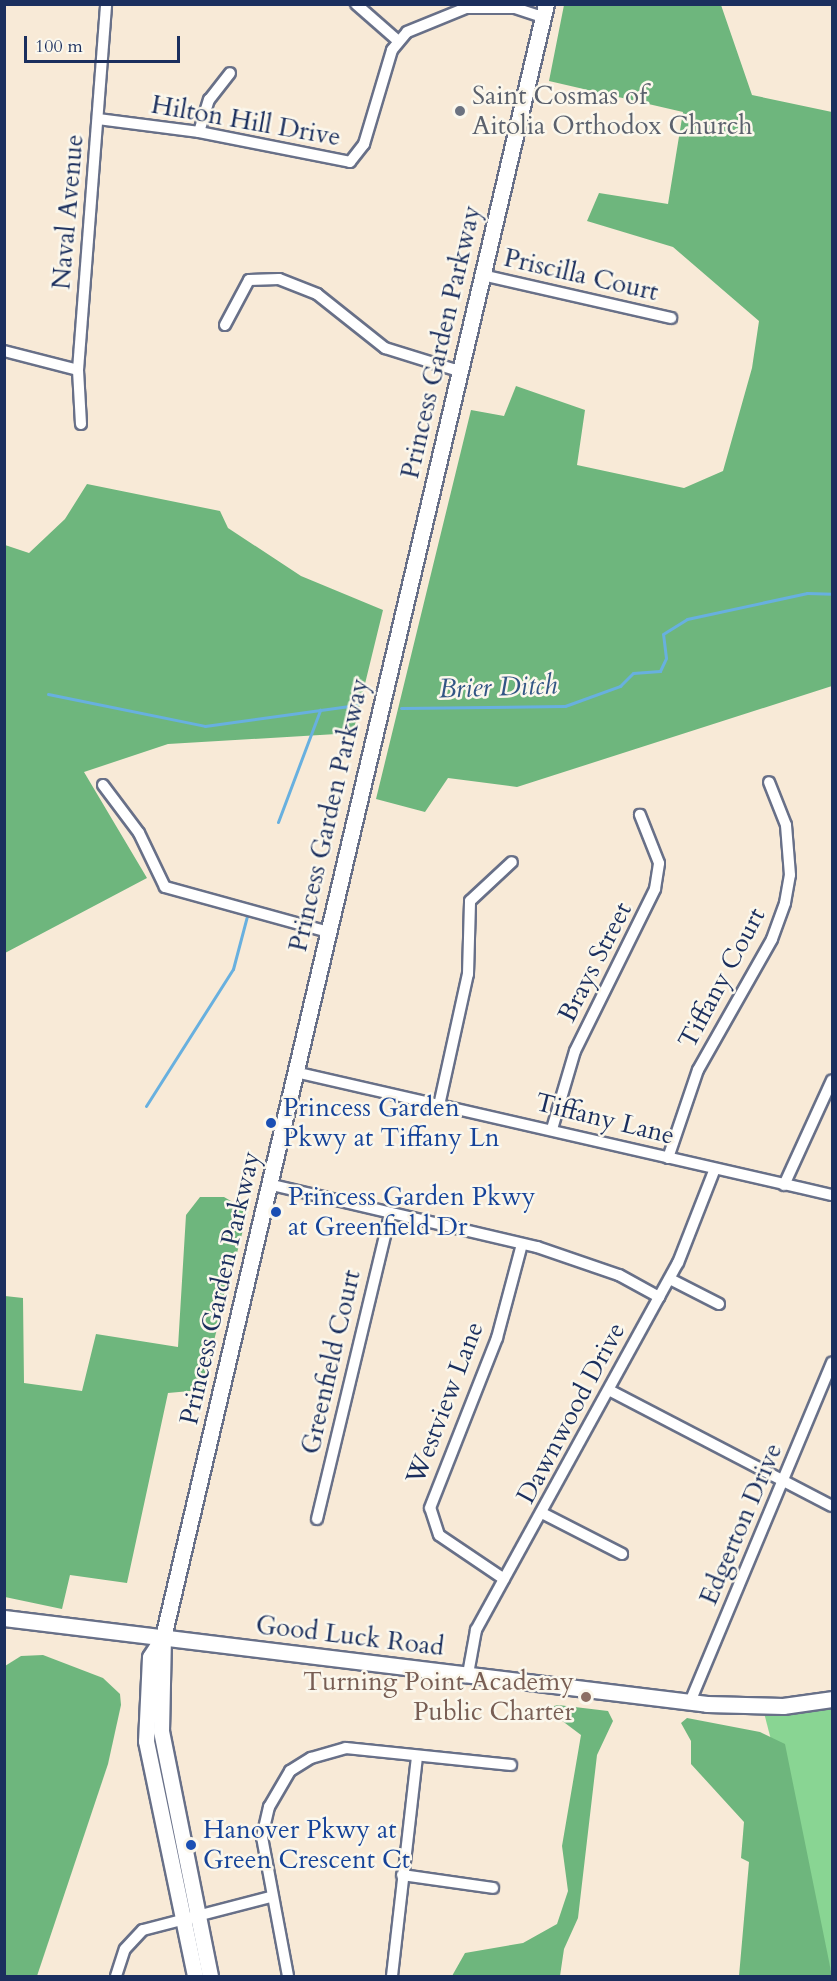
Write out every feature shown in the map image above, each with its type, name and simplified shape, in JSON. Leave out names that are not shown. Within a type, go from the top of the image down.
[{"type":"street","name":"Naval Avenue","points":[[81,424],[78,370],[106,4]]},
{"type":"street","points":[[356,4],[397,40],[428,20],[466,8],[515,8],[544,11]]},
{"type":"street","name":"Princess Garden Parkway","points":[[190,1915],[146,1741],[150,1657],[163,1637],[295,1072],[325,931],[544,11]]},
{"type":"street","name":"Hilton Hill Drive","points":[[98,119],[199,132],[354,161],[397,40]]},
{"type":"street","points":[[199,132],[209,100],[230,73]]},
{"type":"street","name":"Priscilla Court","points":[[482,275],[671,318]]},
{"type":"street","points":[[225,325],[249,280],[279,279],[317,294],[385,348],[459,371]]},
{"type":"street","points":[[4,351],[78,370]]},
{"type":"street","name":"Tiffany Court","points":[[668,1158],[698,1070],[772,939],[786,903],[790,875],[786,825],[769,782]]},
{"type":"street","points":[[103,785],[139,833],[165,887],[325,931]]},
{"type":"street","name":"Brays Street","points":[[552,1129],[575,1051],[655,889],[659,863],[640,815]]},
{"type":"street","points":[[440,1101],[468,974],[470,901],[512,862]]},
{"type":"street","name":"Tiffany Lane","points":[[295,1072],[440,1101],[714,1171],[832,1195]]},
{"type":"street","points":[[784,1185],[832,1080]]},
{"type":"street","name":"Dawnwood Drive","points":[[468,1674],[473,1638],[670,1278],[698,1221],[714,1171]]},
{"type":"street","points":[[268,1184],[390,1215],[522,1244],[619,1275],[659,1297]]},
{"type":"street","name":"Greenfield Court","points":[[317,1519],[390,1215]]},
{"type":"street","name":"Westview Lane","points":[[504,1579],[439,1535],[430,1508],[496,1338],[522,1244]]},
{"type":"street","points":[[670,1278],[719,1304]]},
{"type":"street","name":"Edgerton Drive","points":[[690,1702],[832,1363]]},
{"type":"street","points":[[609,1390],[832,1506]]},
{"type":"street","points":[[543,1513],[622,1554]]},
{"type":"street","name":"Good Luck Road","points":[[4,1618],[690,1702],[783,1706],[832,1699]]},
{"type":"street","points":[[288,1977],[271,1897],[263,1826],[290,1771],[311,1758],[346,1748],[511,1765]]},
{"type":"street","points":[[392,1977],[417,1756]]},
{"type":"street","points":[[402,1875],[493,1888]]},
{"type":"street","points":[[116,1977],[135,1935],[190,1915],[271,1897]]},
{"type":"street","points":[[190,1915],[195,1977]]},
{"type":"street","points":[[190,1915],[210,1977]]},
{"type":"green space","points":[[564,5],[721,5],[752,95],[832,112],[832,686],[517,787],[448,778],[425,812],[376,799],[471,410],[504,416],[516,386],[585,410],[577,465],[684,488],[723,471],[752,368],[759,321],[673,247],[587,221],[599,193],[668,204],[683,112],[549,81]]},
{"type":"green space","points":[[87,484],[220,511],[228,528],[301,576],[383,610],[353,733],[168,744],[84,772],[147,878],[5,953],[5,545],[29,553],[65,519]]},
{"type":"green space","points":[[200,1197],[224,1197],[248,1211],[201,1390],[168,1393],[127,1583],[70,1575],[62,1609],[5,1597],[5,1296],[23,1298],[24,1383],[82,1391],[96,1334],[178,1347],[186,1215]]},
{"type":"green space","points":[[43,1655],[103,1678],[120,1694],[121,1705],[108,1764],[37,1976],[5,1976],[5,1666],[21,1656]]},
{"type":"green space","points":[[832,1699],[832,1976],[762,1705]]},
{"type":"green space","points":[[558,1705],[608,1711],[613,1721],[597,1755],[578,1918],[564,1949],[560,1976],[452,1976],[465,1953],[523,1943],[557,1924],[568,1891],[562,1846],[581,1735],[557,1717],[550,1707]]},
{"type":"green space","points":[[687,1718],[760,1732],[785,1744],[832,1976],[739,1976],[749,1862],[741,1858],[744,1822],[691,1764],[691,1741],[681,1723]]},
{"type":"waterway","name":"Brier Ditch","points":[[401,708],[565,706],[620,686],[633,673],[660,671],[666,658],[663,634],[687,619],[807,593],[832,594]]},
{"type":"waterway","name":"Brier Ditch","points":[[48,694],[205,726],[357,705]]},
{"type":"waterway","points":[[278,822],[320,710]]},
{"type":"waterway","points":[[146,1106],[233,969],[247,916]]},
{"type":"place","name":"Saint Cosmas of Aitolia Orthodox Church","points":[[460,111]]},
{"type":"place","name":"Princess Garden Pkwy at Tiffany Ln","points":[[271,1123]]},
{"type":"place","name":"Princess Garden Pkwy at Greenfield Dr","points":[[276,1212]]},
{"type":"place","name":"Turning Point Academy Public Charter","points":[[586,1697]]},
{"type":"place","name":"Hanover Pkwy at Green Crescent Ct","points":[[191,1845]]}]
